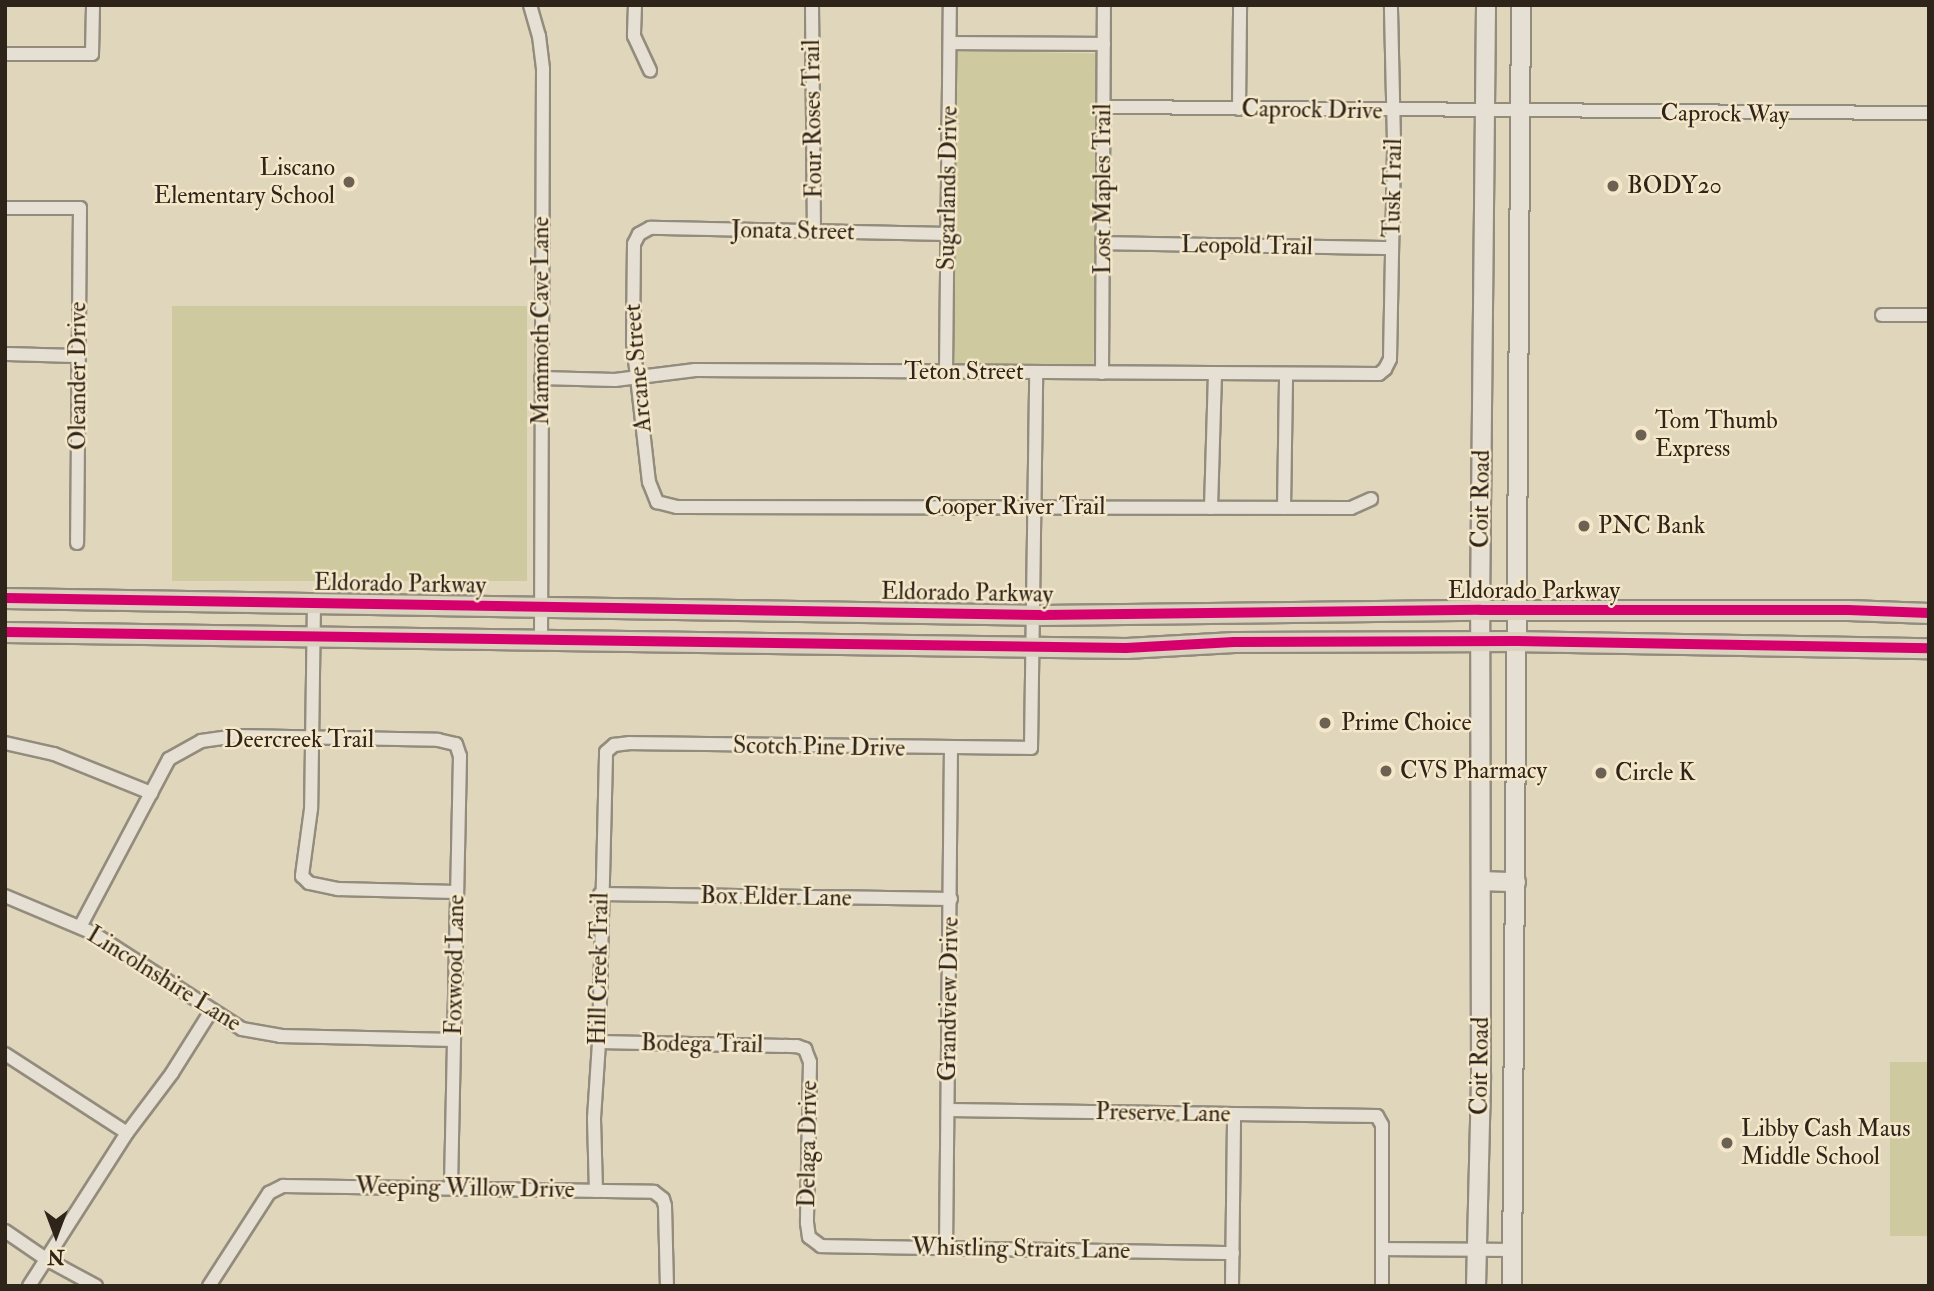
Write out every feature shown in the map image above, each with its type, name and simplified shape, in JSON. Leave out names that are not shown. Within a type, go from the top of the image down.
[{"type":"main road","name":"Coit Road","points":[[1476,1286],[1481,1075],[1480,610],[1486,5]]},
{"type":"main road","name":"Coit Road","points":[[1512,1286],[1521,5]]},
{"type":"main road","name":"Eldorado Parkway","points":[[5,598],[1032,614],[1480,610],[1929,613]]},
{"type":"main road","points":[[1760,645],[1761,611]]},
{"type":"main road","points":[[1234,612],[1234,642]]},
{"type":"main road","name":"Eldorado Parkway","points":[[5,632],[314,634],[1126,648],[1234,642],[1517,641],[1929,648]]},
{"type":"main road","points":[[1481,881],[1516,883]]},
{"type":"main road","points":[[1481,1075],[1514,1076]]},
{"type":"street","points":[[5,54],[92,54],[93,5]]},
{"type":"street","name":"Mammoth Cave Lane","points":[[530,5],[539,36],[543,69],[539,607],[541,638]]},
{"type":"street","points":[[635,5],[634,36],[650,71]]},
{"type":"street","name":"Four Roses Trail","points":[[812,5],[814,232]]},
{"type":"street","name":"Sugarlands Drive","points":[[946,371],[950,5]]},
{"type":"street","name":"Lost Maples Trail","points":[[1102,373],[1104,5]]},
{"type":"street","points":[[1239,109],[1240,5]]},
{"type":"street","name":"Tusk Trail","points":[[1385,369],[1390,359],[1392,248],[1394,111],[1391,5]]},
{"type":"street","points":[[950,43],[1104,44]]},
{"type":"street","name":"Caprock Drive","points":[[1103,107],[1520,112]]},
{"type":"street","name":"Caprock Way","points":[[1520,112],[1929,113]]},
{"type":"street","name":"Oleander Drive","points":[[5,208],[80,208],[77,543]]},
{"type":"street","name":"Jonata Street","points":[[639,234],[650,228],[948,234]]},
{"type":"street","name":"Arcane Street","points":[[639,234],[634,244],[632,301],[637,377],[649,482],[657,502]]},
{"type":"street","name":"Leopold Trail","points":[[1102,243],[1392,248]]},
{"type":"street","points":[[1882,315],[1929,315]]},
{"type":"street","points":[[5,354],[77,356]]},
{"type":"street","name":"Teton Street","points":[[541,378],[615,380],[695,370],[1370,375],[1385,369]]},
{"type":"street","points":[[1031,647],[1036,372]]},
{"type":"street","points":[[1211,508],[1215,374]]},
{"type":"street","points":[[1284,508],[1286,374]]},
{"type":"street","name":"Cooper River Trail","points":[[657,502],[690,507],[1351,508],[1371,499]]},
{"type":"street","points":[[314,603],[311,815],[303,878],[313,884],[338,889],[456,892]]},
{"type":"street","name":"Scotch Pine Drive","points":[[608,749],[630,743],[1031,748],[1031,647]]},
{"type":"street","name":"Deercreek Trail","points":[[80,927],[169,759],[201,741],[237,736],[443,741],[456,744]]},
{"type":"street","points":[[5,743],[54,754],[152,793]]},
{"type":"street","name":"Foxwood Lane","points":[[451,1187],[460,756],[456,744]]},
{"type":"street","name":"Hill Creek Trail","points":[[596,1191],[594,1118],[599,1042],[600,894],[604,760],[608,749]]},
{"type":"street","name":"Grandview Drive","points":[[946,1249],[951,749]]},
{"type":"street","name":"Box Elder Lane","points":[[600,894],[951,900]]},
{"type":"street","name":"Lincolnshire Lane","points":[[5,896],[80,927],[242,1029],[270,1035],[454,1040]]},
{"type":"street","points":[[29,1286],[127,1133],[172,1073],[211,1011]]},
{"type":"street","name":"Bodega Trail","points":[[599,1042],[797,1046],[805,1049]]},
{"type":"street","name":"Delaga Drive","points":[[805,1049],[810,1062],[807,1223],[811,1240]]},
{"type":"street","points":[[5,1054],[127,1133]]},
{"type":"street","name":"Preserve Lane","points":[[948,1110],[1378,1117],[1381,1125],[1382,1249]]},
{"type":"street","points":[[1233,1286],[1234,1114]]},
{"type":"street","name":"Weeping Willow Drive","points":[[209,1286],[273,1189],[282,1186],[451,1187],[658,1194],[665,1206],[667,1286]]},
{"type":"street","points":[[5,1231],[46,1259],[96,1286]]},
{"type":"street","name":"Whistling Straits Lane","points":[[811,1240],[821,1246],[1233,1253]]},
{"type":"street","points":[[1382,1286],[1382,1249],[1512,1250]]},
{"type":"shaded area","points":[[956,51],[1099,53],[1093,367],[951,365]]},
{"type":"shaded area","points":[[172,306],[527,306],[527,581],[172,581]]},
{"type":"shaded area","points":[[1890,1062],[1929,1062],[1929,1236],[1890,1236]]},
{"type":"cycle path","points":[[5,598],[1042,615],[1480,610],[1848,610],[1929,613]]},
{"type":"cycle path","points":[[5,632],[1126,648],[1234,642],[1517,641],[1929,648]]},
{"type":"place","name":"Liscano Elementary School","points":[[349,182]]},
{"type":"place","name":"BODY20","points":[[1613,186]]},
{"type":"place","name":"Tom Thumb Express","points":[[1641,435]]},
{"type":"place","name":"PNC Bank","points":[[1584,526]]},
{"type":"place","name":"Prime Choice","points":[[1325,723]]},
{"type":"place","name":"CVS Pharmacy","points":[[1386,771]]},
{"type":"place","name":"Circle K","points":[[1601,773]]},
{"type":"place","name":"Libby Cash Maus Middle School","points":[[1727,1143]]}]
